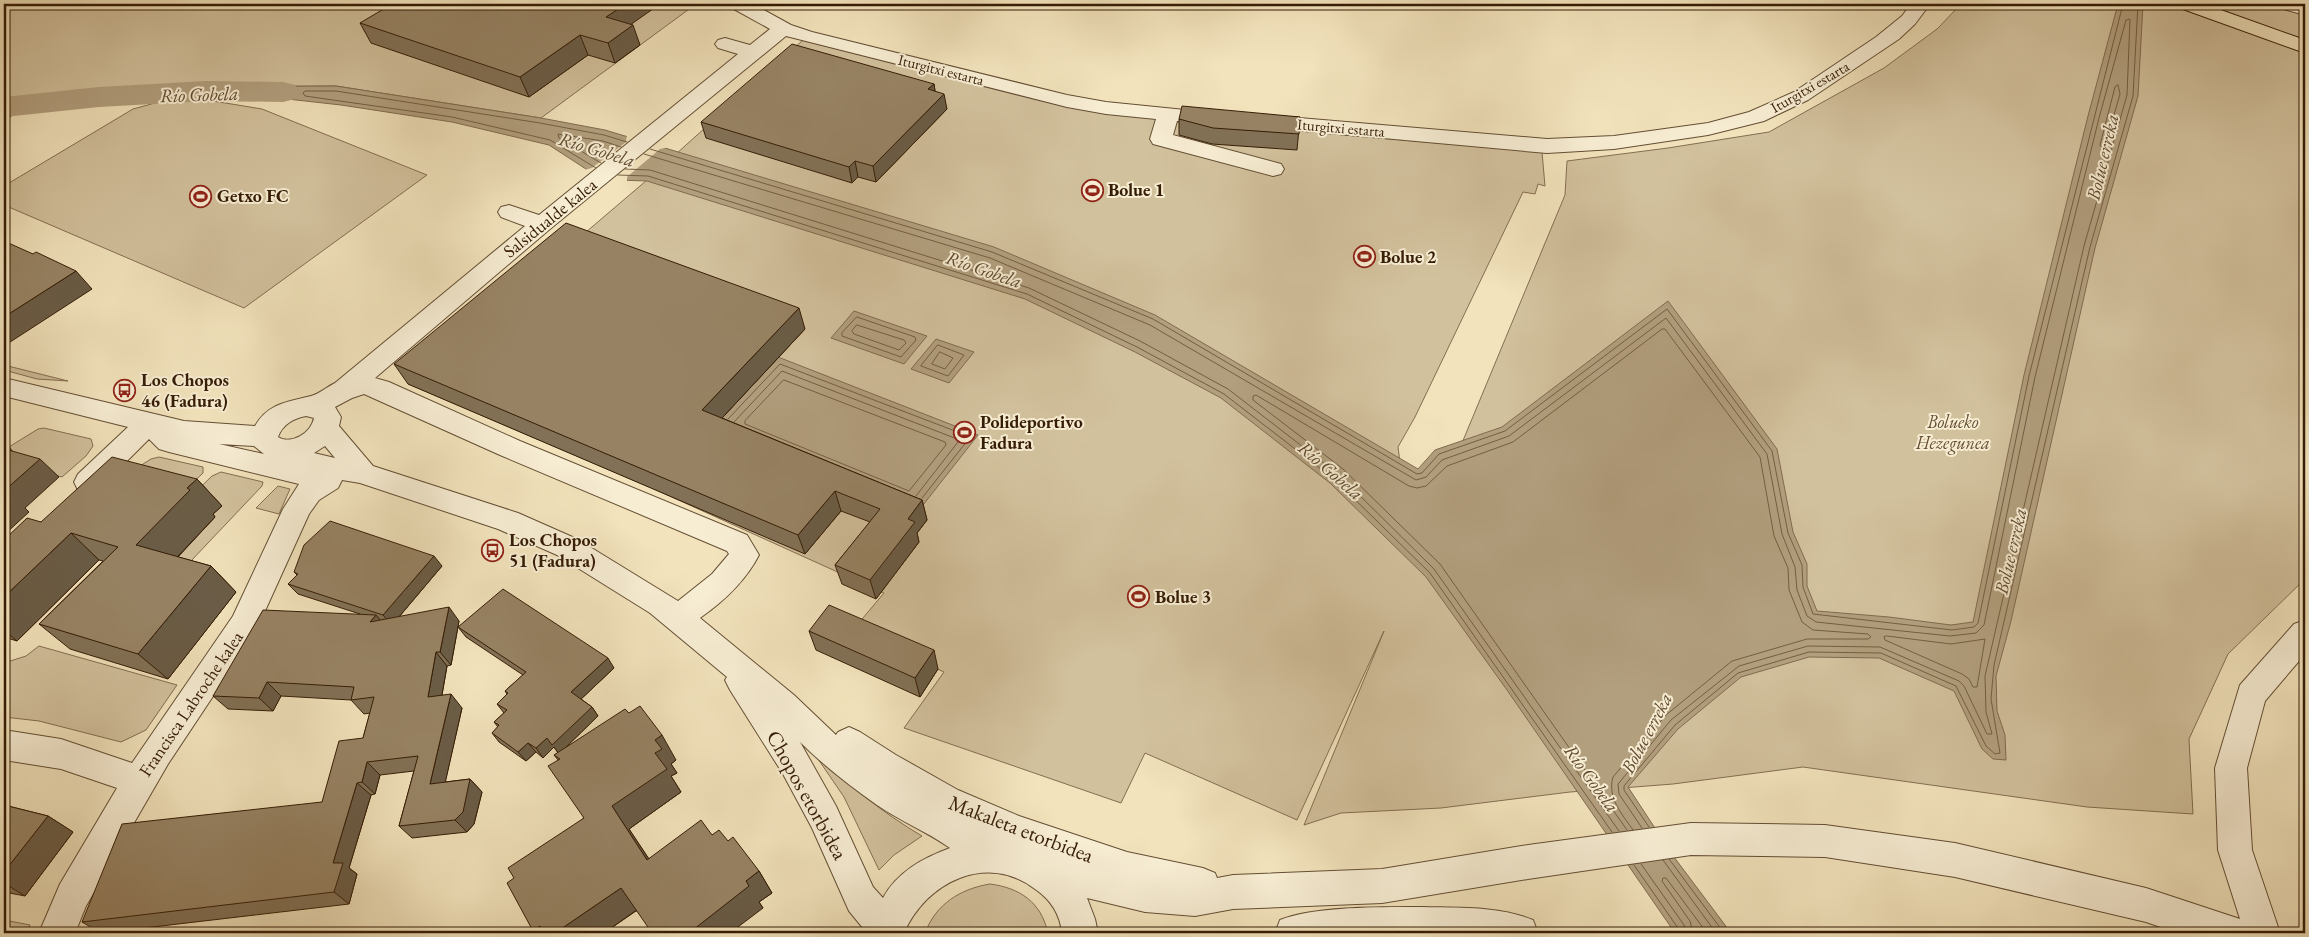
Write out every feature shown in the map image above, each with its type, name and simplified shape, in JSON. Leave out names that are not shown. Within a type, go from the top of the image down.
[{"type":"highway","points":[[2187,4],[2305,47]]},
{"type":"highway","points":[[2236,4],[2277,12],[2305,28]]},
{"type":"street","name":"Iturgitxi estarta","points":[[739,4],[764,9],[784,29],[1067,101],[1106,108],[1547,146],[1588,146],[1660,137],[1736,124],[1780,107],[1826,80],[1887,39],[1920,4]]},
{"type":"street","points":[[2277,12],[2305,10]]},
{"type":"street","name":"Salsidualde kalea","points":[[320,418],[344,390],[542,224],[752,52],[784,29]]},
{"type":"street","points":[[725,44],[752,52]]},
{"type":"street","points":[[1168,113],[1161,139],[1273,169]]},
{"type":"street","points":[[509,212],[542,224]]},
{"type":"street","points":[[344,390],[364,386],[380,389],[510,448],[737,543],[744,555],[732,574],[714,591],[678,617]]},
{"type":"street","points":[[4,387],[184,431],[227,433],[271,427],[296,408],[320,418],[370,476],[356,485],[169,442],[149,423]]},
{"type":"street","points":[[271,427],[266,443],[271,448],[279,450],[297,449],[310,443],[320,418]]},
{"type":"street","points":[[72,497],[149,423]]},
{"type":"street","name":"Makaleta etorbidea","points":[[297,449],[303,460],[318,466],[370,476],[429,494],[499,518],[567,547],[661,604],[782,705],[829,749],[890,794],[941,822],[989,855]]},
{"type":"street","name":"Francisca Labroche kalea","points":[[57,933],[72,896],[139,781],[244,624],[297,509],[309,492],[328,480]]},
{"type":"street","points":[[2262,933],[2235,850],[2231,768],[2251,695],[2305,633]]},
{"type":"street","name":"Makaleta etorbidea","points":[[728,659],[777,680],[836,734],[884,766],[946,801],[1014,831],[1128,869],[1233,892]]},
{"type":"street","name":"Chopos etorbidea","points":[[728,659],[795,763],[824,817],[861,899],[886,932]]},
{"type":"street","points":[[4,745],[61,754],[139,781]]},
{"type":"street","points":[[886,932],[899,905],[917,884],[939,869],[963,858],[989,855],[1018,859],[1044,872],[1145,895],[1195,899],[1233,892],[1382,886],[1691,839],[1825,841],[1955,860],[2146,905],[2230,933]]},
{"type":"street","points":[[1044,872],[1066,894],[1079,922],[1080,933]]},
{"type":"street","points":[[1293,933],[1355,926],[1444,925],[1520,933]]},
{"type":"green space","points":[[4,4],[696,4],[541,118],[336,86],[148,87],[38,95],[4,122]]},
{"type":"green space","name":"Bolueko Hezegunea","points":[[1961,4],[2305,4],[2305,579],[2228,654],[2189,739],[2193,814],[2087,807],[1803,767],[1673,784],[1570,792],[1441,808],[1341,813],[1304,825],[1384,631],[1297,820],[1145,753],[1121,803],[904,728],[944,672],[852,631],[884,593],[654,489],[408,384],[647,180],[803,40],[1068,105],[1181,121],[1542,152],[1545,186],[1538,184],[1535,194],[1523,192],[1415,417],[1398,447],[1413,561],[1565,195],[1567,161],[1769,132],[1884,68],[1937,29]]},
{"type":"green space","name":"Getxo FC","points":[[181,99],[213,101],[262,109],[427,175],[244,308],[4,205],[4,186],[133,109]]},
{"type":"green space","points":[[4,365],[68,381],[37,379],[4,370]]},
{"type":"green space","points":[[44,428],[91,439],[93,446],[86,456],[62,477],[4,462],[4,450],[38,429]]},
{"type":"green space","points":[[159,457],[203,467],[203,473],[175,500],[57,546],[143,464]]},
{"type":"green space","points":[[221,472],[263,482],[262,486],[172,581],[158,577],[215,517],[185,502],[212,476]]},
{"type":"green space","points":[[278,486],[290,489],[279,514],[256,508]]},
{"type":"green space","points":[[39,646],[177,685],[146,730],[121,742],[39,721],[4,717],[4,663],[26,656]]},
{"type":"green space","points":[[816,756],[867,799],[922,836],[894,855],[879,870],[844,797]]},
{"type":"green space","points":[[990,884],[1011,889],[1028,898],[1040,913],[1048,933],[925,933],[942,906],[959,894]]},
{"type":"green space","points":[[4,920],[30,925],[26,933],[4,933]]},
{"type":"water","name":"Bolue erreka","points":[[2118,4],[2143,4],[2138,96],[2095,248],[2011,621],[1996,676],[1997,711],[2005,735],[2006,760],[1993,759],[1982,749],[1954,691],[1879,658],[1809,657],[1741,677],[1678,729],[1628,787],[1674,857],[1731,933],[1675,933],[1507,690],[1426,577],[1330,483],[1221,398],[1135,352],[1025,299],[647,181],[617,180],[589,171],[549,145],[452,122],[341,105],[189,88],[4,116],[4,100],[38,95],[148,87],[336,86],[541,118],[605,130],[994,247],[1155,315],[1418,469],[1435,450],[1502,427],[1668,301],[1777,449],[1793,532],[1807,564],[1807,586],[1817,611],[1889,617],[1951,625],[1973,622],[2024,375],[2088,116]]},
{"type":"water","points":[[854,311],[927,336],[904,364],[831,338]]},
{"type":"water","points":[[936,339],[974,352],[949,383],[911,369]]},
{"type":"water","points":[[778,357],[978,435],[916,514],[710,431]]},
{"type":"pier","points":[[627,134],[669,147],[660,149],[627,177],[627,183],[616,183],[584,170],[592,168],[626,142]]},
{"type":"building","points":[[392,4],[626,4],[606,17],[633,25],[608,43],[580,35],[520,77],[360,23]]},
{"type":"building","points":[[792,44],[934,84],[928,89],[944,94],[873,166],[855,161],[849,167],[701,122]]},
{"type":"building","points":[[1182,106],[1300,117],[1299,134],[1213,128],[1179,119]]},
{"type":"building","points":[[566,223],[799,308],[702,410],[922,500],[908,519],[915,522],[870,580],[835,565],[880,509],[835,491],[798,535],[394,364]]},
{"type":"building","points":[[4,241],[33,254],[36,252],[76,271],[4,317]]},
{"type":"building","points":[[4,448],[40,459],[4,491]]},
{"type":"building","points":[[112,457],[197,479],[187,488],[190,490],[136,545],[211,566],[138,654],[39,624],[118,547],[71,533],[4,597],[4,540],[27,518],[41,522]]},
{"type":"building","points":[[4,492],[10,494],[4,499]]},
{"type":"building","points":[[330,521],[434,556],[383,615],[288,584],[298,574],[294,572],[304,545]]},
{"type":"building","points":[[503,589],[608,658],[571,692],[592,707],[552,745],[547,738],[536,748],[528,743],[518,752],[492,733],[499,725],[494,722],[507,710],[497,704],[508,693],[505,691],[526,672],[458,627]]},
{"type":"building","points":[[829,605],[934,650],[915,678],[809,631]]},
{"type":"building","points":[[449,607],[440,652],[436,652],[428,697],[451,694],[430,784],[470,779],[463,812],[455,820],[399,826],[418,756],[367,762],[362,782],[357,783],[333,863],[343,863],[334,892],[82,922],[122,824],[322,802],[339,741],[363,738],[374,697],[351,700],[354,687],[267,682],[259,698],[213,696],[263,610],[376,615],[370,622]]},
{"type":"building","points":[[640,706],[662,735],[655,740],[662,749],[655,753],[667,769],[612,806],[647,860],[701,820],[712,835],[719,830],[728,841],[733,837],[759,871],[746,881],[749,886],[689,933],[652,933],[621,888],[555,933],[544,933],[540,926],[533,931],[507,883],[514,878],[508,868],[584,818],[548,766],[560,759],[554,755],[625,709],[629,713]]},
{"type":"building","points":[[4,805],[48,816],[4,872]]},
{"type":"waterway","name":"Río Gobela","points":[[4,107],[99,97],[206,91],[283,92]]},
{"type":"place","name":"Bolue 1","points":[[1092,190]]},
{"type":"place","name":"Getxo FC","points":[[201,196]]},
{"type":"place","name":"Bolue 2","points":[[1364,257]]},
{"type":"place","name":"Los Chopos 46 (Fadura)","points":[[125,390]]},
{"type":"place","name":"Polideportivo Fadura","points":[[964,432]]},
{"type":"place","name":"Los Chopos 51 (Fadura)","points":[[493,550]]},
{"type":"place","name":"Bolue 3","points":[[1139,597]]}]
